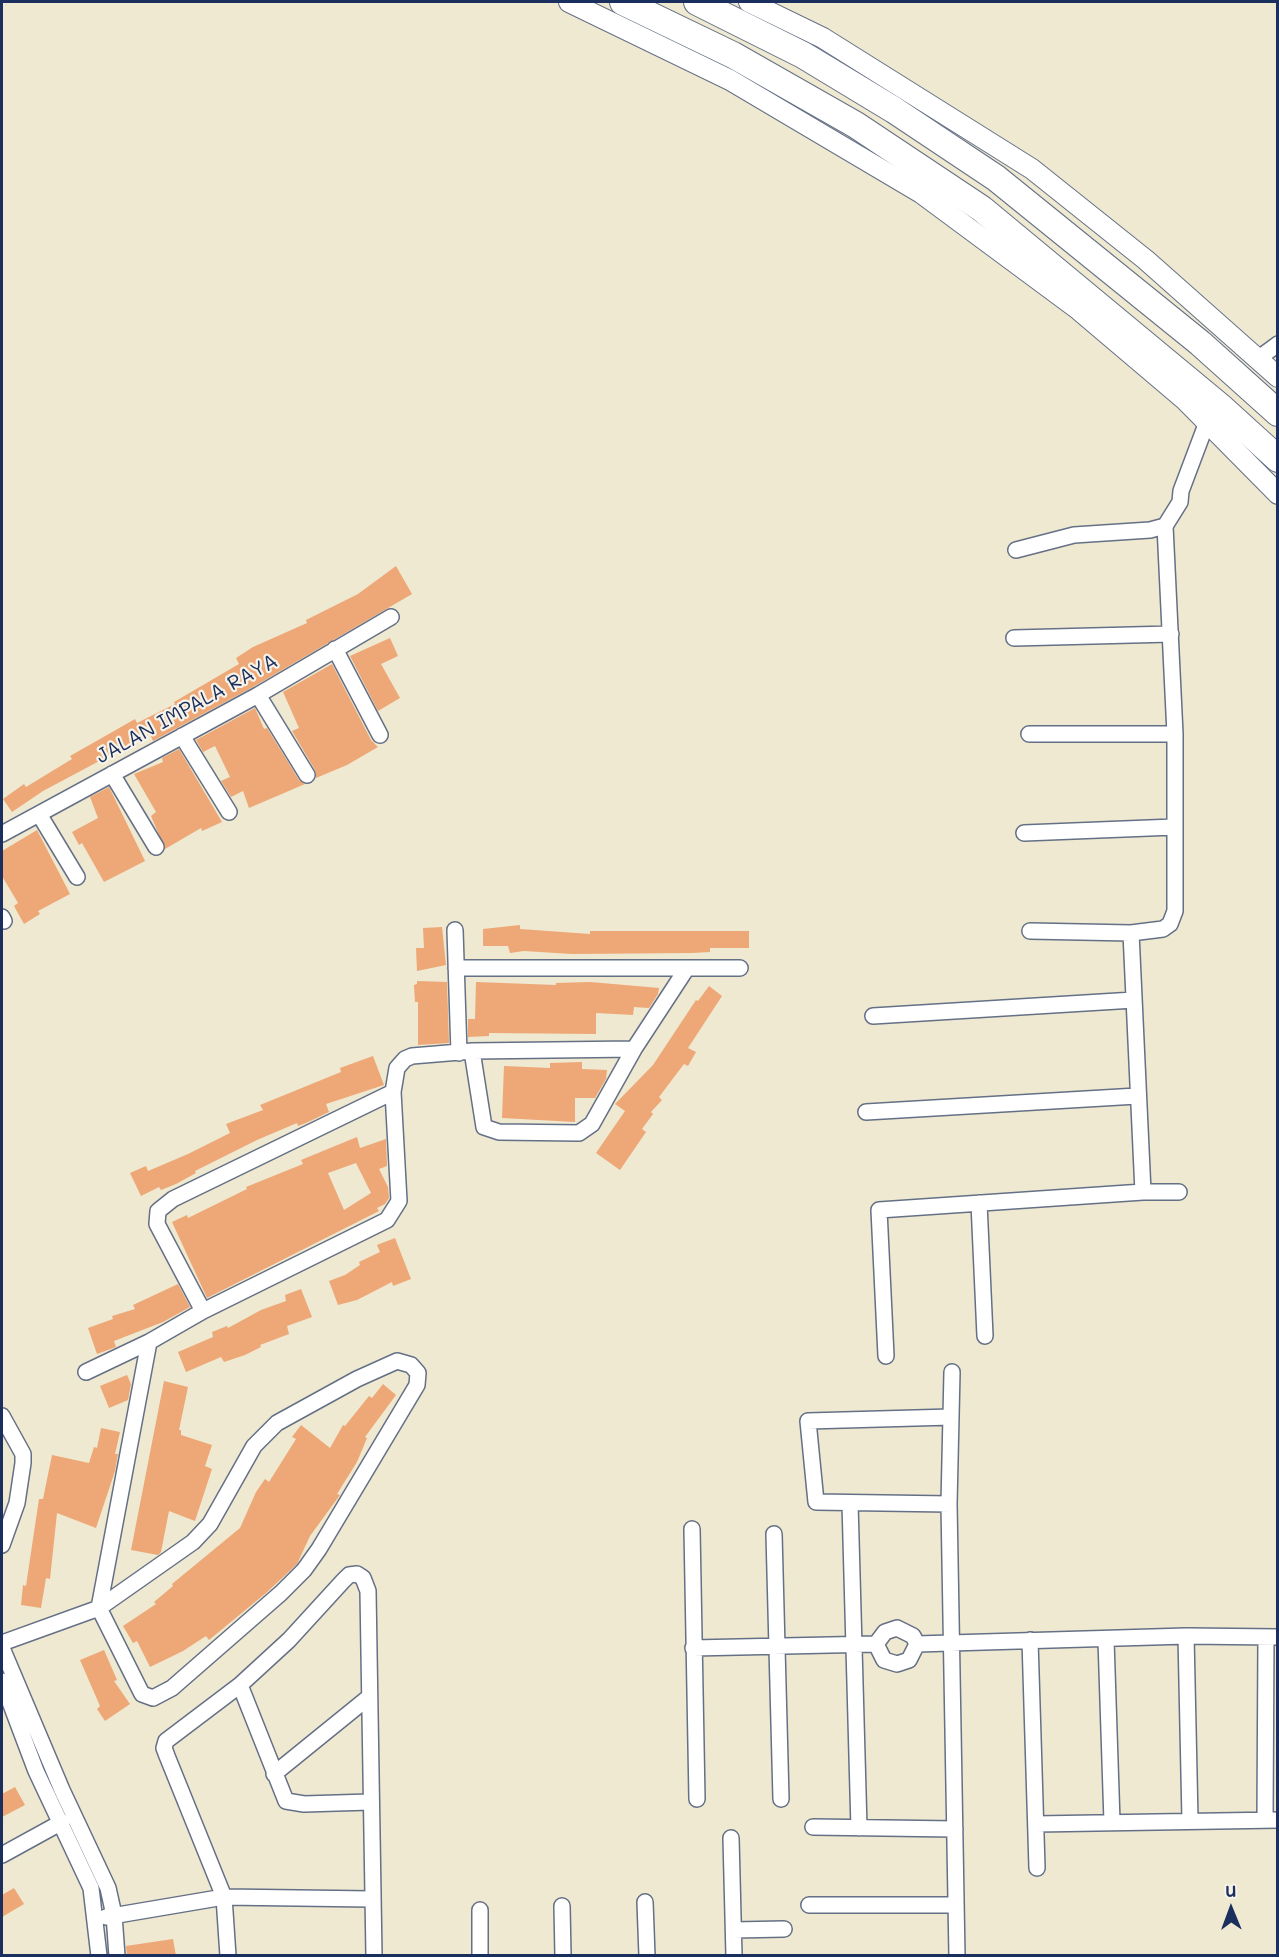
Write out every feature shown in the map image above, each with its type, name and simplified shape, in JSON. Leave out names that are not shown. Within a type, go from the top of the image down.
[{"type":"highway","points":[[623,2],[734,55],[856,124],[982,209],[1222,408],[1278,459]]},
{"type":"highway","points":[[697,2],[803,55],[894,110],[996,178],[1200,343],[1278,413]]},
{"type":"street","points":[[568,2],[730,80],[921,193],[1079,310],[1184,399],[1278,494]]},
{"type":"street","points":[[750,2],[832,44],[1032,169],[1146,260],[1278,377]]},
{"type":"street","points":[[1258,358],[1278,344]]},
{"type":"street","points":[[1030,932],[1131,933],[1163,929],[1170,924],[1175,911],[1175,734],[1166,526],[1180,502],[1181,491],[1207,422]]},
{"type":"street","points":[[1016,550],[1074,535],[1150,530],[1166,526]]},
{"type":"street","name":"JALAN IMPALA RAYA","points":[[2,834],[258,695],[391,617]]},
{"type":"street","points":[[1014,638],[1171,634]]},
{"type":"street","points":[[335,649],[380,735]]},
{"type":"street","points":[[258,695],[307,775]]},
{"type":"street","points":[[1029,734],[1175,734]]},
{"type":"street","points":[[182,736],[229,812]]},
{"type":"street","points":[[112,774],[156,847]]},
{"type":"street","points":[[39,814],[77,877]]},
{"type":"street","points":[[1024,833],[1174,827]]},
{"type":"street","points":[[455,930],[456,968],[465,1052],[484,1126],[499,1132],[579,1133],[592,1124],[634,1049],[687,968]]},
{"type":"street","points":[[1131,933],[1143,1192]]},
{"type":"street","points":[[456,968],[740,968]]},
{"type":"street","points":[[873,1016],[1134,1000]]},
{"type":"street","points":[[86,1372],[387,1220],[395,1211],[399,1190],[393,1092],[397,1068],[405,1059],[412,1056],[465,1052],[634,1049]]},
{"type":"street","points":[[203,1311],[161,1233],[156,1218],[158,1211],[173,1199],[393,1092]]},
{"type":"street","points":[[866,1112],[1137,1096]]},
{"type":"street","points":[[886,1356],[879,1210],[1143,1192],[1179,1192]]},
{"type":"street","points":[[980,1203],[986,1336]]},
{"type":"street","points":[[2,1643],[99,1608],[193,1542],[217,1513],[254,1446],[277,1423],[357,1379],[397,1361],[411,1365],[418,1373],[417,1385],[304,1570],[172,1688],[153,1698],[142,1694],[99,1608],[149,1342]]},
{"type":"street","points":[[952,1372],[949,1504],[957,1956]]},
{"type":"street","points":[[2,1416],[23,1454],[23,1463],[17,1503],[2,1546]]},
{"type":"street","points":[[949,1504],[816,1502],[808,1421],[951,1417]]},
{"type":"street","points":[[850,1503],[860,1828]]},
{"type":"street","points":[[692,1529],[697,1799]]},
{"type":"street","points":[[774,1534],[781,1799]]},
{"type":"street","points":[[228,1956],[224,1897],[164,1748],[168,1737],[240,1685],[289,1640],[349,1575],[357,1574],[363,1578],[368,1591],[371,1899],[374,1956]]},
{"type":"street","points":[[897,1629],[913,1636],[916,1644],[909,1660],[897,1664],[884,1660],[876,1644],[885,1632],[897,1629]]},
{"type":"street","points":[[916,1644],[1186,1636],[1272,1637],[1271,1820],[1036,1824]]},
{"type":"street","points":[[1186,1636],[1191,1820]]},
{"type":"street","points":[[1030,1640],[1037,1868]]},
{"type":"street","points":[[1106,1640],[1112,1822]]},
{"type":"street","points":[[693,1648],[876,1644]]},
{"type":"street","points":[[2,1648],[51,1764],[108,1888],[114,1915],[117,1956]]},
{"type":"street","points":[[2,1681],[36,1771],[62,1822],[91,1888],[97,1919],[99,1956]]},
{"type":"street","points":[[240,1685],[283,1799],[293,1804],[370,1802]]},
{"type":"street","points":[[274,1774],[369,1697]]},
{"type":"street","points":[[36,1771],[51,1764]]},
{"type":"street","points":[[2,1855],[62,1822]]},
{"type":"street","points":[[813,1827],[955,1829]]},
{"type":"street","points":[[731,1838],[734,1956]]},
{"type":"street","points":[[97,1919],[224,1897],[371,1899]]},
{"type":"street","points":[[645,1902],[647,1956]]},
{"type":"street","points":[[809,1905],[956,1905]]},
{"type":"street","points":[[562,1906],[563,1956]]},
{"type":"street","points":[[480,1910],[480,1956]]},
{"type":"street","points":[[734,1930],[784,1929]]},
{"type":"building","points":[[396,566],[412,594],[253,687],[153,741],[150,734],[43,791],[12,812],[3,799],[24,784],[26,787],[72,759],[70,756],[135,719],[137,723],[175,704],[174,702],[239,664],[236,658],[253,647],[307,623],[306,620],[358,594]]},
{"type":"building","points":[[390,638],[398,656],[381,664],[400,698],[378,711],[350,656]]},
{"type":"building","points":[[332,664],[371,740],[378,747],[347,765],[316,778],[315,770],[292,731],[299,728],[283,692]]},
{"type":"building","points":[[255,708],[264,729],[267,728],[299,780],[305,784],[249,808],[243,791],[231,797],[221,781],[230,777],[215,746],[203,752],[196,740]]},
{"type":"building","points":[[179,749],[222,822],[202,831],[201,828],[165,849],[151,816],[156,812],[134,774],[163,762],[162,758]]},
{"type":"building","points":[[109,787],[145,861],[104,882],[82,843],[79,845],[72,832],[98,818],[90,797]]},
{"type":"building","points":[[37,830],[70,894],[38,911],[40,914],[24,924],[14,906],[18,903],[2,876],[2,851]]},
{"type":"building","points":[[520,925],[520,929],[590,934],[590,931],[749,931],[749,948],[710,948],[710,952],[692,953],[572,954],[524,951],[510,953],[508,946],[483,946],[483,929]]},
{"type":"building","points":[[442,927],[446,965],[417,971],[416,948],[424,948],[423,928]]},
{"type":"building","points":[[417,981],[447,982],[449,1043],[418,1045],[418,1002],[415,1002],[414,985]]},
{"type":"building","points":[[476,982],[556,985],[556,983],[590,982],[659,988],[649,1008],[634,1007],[633,1015],[596,1013],[596,1034],[489,1033],[489,1036],[468,1037],[468,1019],[475,1019]]},
{"type":"building","points":[[709,986],[722,996],[688,1048],[696,1052],[688,1066],[684,1064],[659,1097],[662,1100],[651,1112],[653,1114],[642,1129],[646,1132],[620,1170],[596,1153],[625,1111],[615,1104],[653,1065],[696,1000],[698,1001]]},
{"type":"building","points":[[373,1056],[384,1085],[326,1104],[329,1112],[306,1123],[298,1126],[297,1123],[257,1140],[195,1171],[196,1173],[176,1184],[161,1190],[159,1187],[141,1196],[130,1173],[146,1166],[148,1171],[188,1154],[230,1133],[226,1124],[263,1110],[260,1105],[341,1072],[340,1068]]},
{"type":"building","points":[[582,1062],[582,1069],[607,1070],[606,1079],[595,1098],[575,1098],[575,1122],[502,1118],[504,1066],[550,1068],[550,1063]]},
{"type":"building","points":[[357,1137],[360,1148],[386,1139],[387,1166],[379,1169],[388,1187],[389,1198],[385,1204],[377,1208],[379,1211],[207,1298],[172,1222],[187,1215],[188,1218],[247,1189],[246,1187],[303,1164],[301,1160]],"holes":[[[356,1163],[371,1193],[344,1210],[328,1173]]]},
{"type":"building","points":[[395,1238],[411,1279],[393,1286],[392,1282],[357,1300],[338,1305],[329,1281],[345,1275],[360,1265],[359,1262],[380,1252],[377,1245]]},
{"type":"building","points":[[178,1284],[190,1307],[163,1322],[114,1341],[116,1347],[97,1354],[88,1328],[113,1319],[112,1316],[135,1309],[133,1305]]},
{"type":"building","points":[[301,1289],[312,1317],[287,1326],[289,1334],[260,1345],[261,1347],[245,1355],[224,1362],[221,1357],[186,1372],[178,1352],[213,1337],[212,1332],[227,1326],[228,1328],[261,1310],[286,1301],[285,1295]]},
{"type":"building","points":[[127,1375],[131,1384],[128,1400],[109,1408],[100,1386]]},
{"type":"building","points":[[164,1381],[188,1387],[179,1430],[181,1430],[181,1435],[212,1445],[205,1466],[212,1469],[195,1521],[169,1511],[161,1552],[158,1555],[131,1550]]},
{"type":"building","points":[[383,1384],[396,1395],[365,1437],[367,1438],[357,1462],[337,1494],[340,1495],[310,1536],[297,1564],[209,1640],[206,1636],[183,1651],[150,1667],[137,1641],[133,1643],[123,1626],[156,1604],[154,1602],[173,1586],[172,1584],[240,1528],[256,1492],[265,1479],[269,1482],[296,1439],[292,1437],[301,1425],[330,1448],[343,1425],[345,1426],[369,1396],[372,1398]]},
{"type":"building","points":[[101,1428],[120,1432],[115,1454],[118,1454],[115,1471],[96,1528],[57,1513],[50,1579],[46,1578],[41,1608],[21,1605],[39,1499],[43,1499],[52,1455],[89,1463],[94,1447],[97,1448]]},
{"type":"building","points":[[104,1650],[117,1680],[114,1681],[130,1704],[105,1721],[97,1709],[100,1706],[80,1660]]},
{"type":"building","points":[[15,1787],[25,1805],[2,1817],[2,1794]]},
{"type":"building","points":[[14,1888],[24,1904],[2,1917],[2,1895]]},
{"type":"building","points":[[173,1939],[176,1956],[127,1956],[126,1946]]}]
